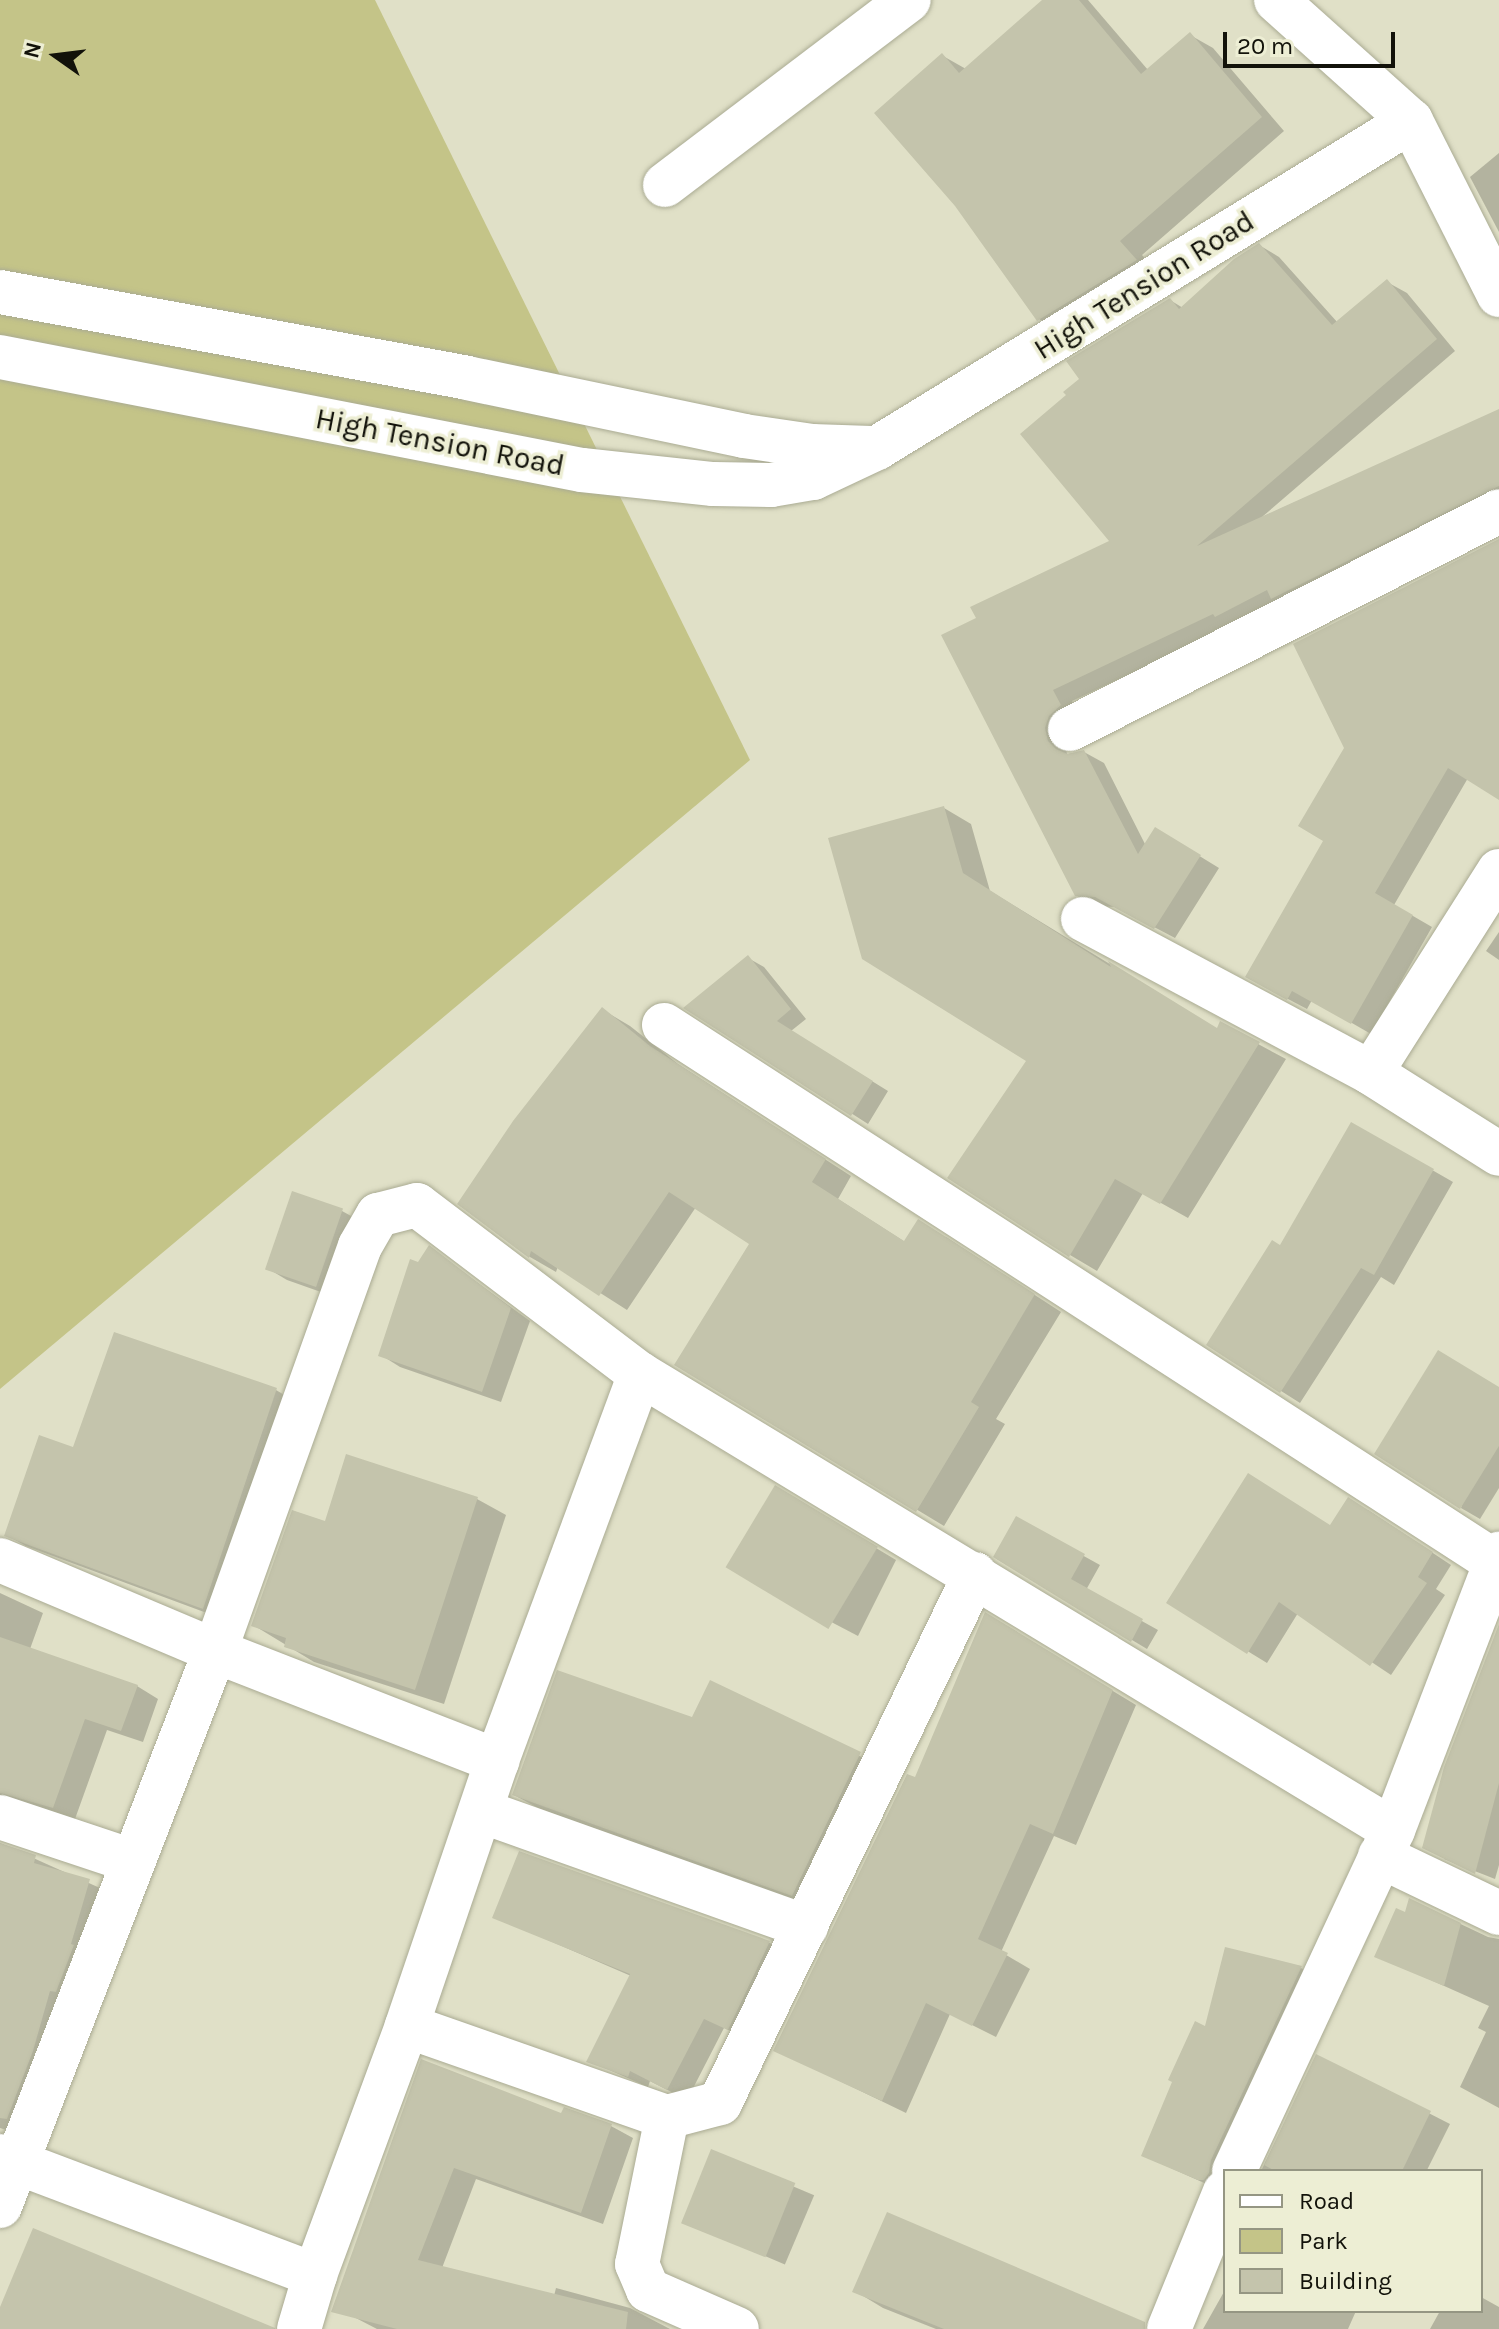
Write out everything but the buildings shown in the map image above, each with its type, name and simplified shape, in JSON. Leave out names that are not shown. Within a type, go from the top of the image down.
[{"type":"street","points":[[665,185],[909,0]]},
{"type":"street","points":[[1276,0],[1411,121],[1499,295]]},
{"type":"street","name":"High Tension Road","points":[[0,357],[582,470],[713,484],[771,485],[813,478],[877,448],[1411,121]]},
{"type":"street","points":[[0,292],[467,378],[744,436],[812,446],[877,448]]},
{"type":"street","points":[[1070,729],[1499,511]]},
{"type":"street","points":[[1371,1073],[1499,871]]},
{"type":"street","points":[[1083,919],[1371,1073],[1499,1154]]},
{"type":"street","points":[[664,1025],[1497,1558],[1387,1843],[1235,2169]]},
{"type":"street","points":[[0,2206],[9,2159],[215,1651],[360,1246],[378,1215],[417,1205],[640,1374],[975,1574],[1499,1913]]},
{"type":"street","points":[[299,2329],[315,2275],[407,2026],[497,1761],[640,1374]]},
{"type":"street","points":[[0,1560],[215,1651],[497,1761]]},
{"type":"street","points":[[407,2026],[667,2117],[720,2103],[975,1574]]},
{"type":"street","points":[[481,1811],[806,1927]]},
{"type":"street","points":[[0,1817],[132,1861]]},
{"type":"street","points":[[667,2117],[637,2264],[648,2290],[737,2329]]},
{"type":"street","points":[[9,2159],[315,2275]]},
{"type":"street","points":[[1169,2329],[1223,2197]]},
{"type":"green space","points":[[0,0],[375,0],[750,760],[0,1389]]}]
